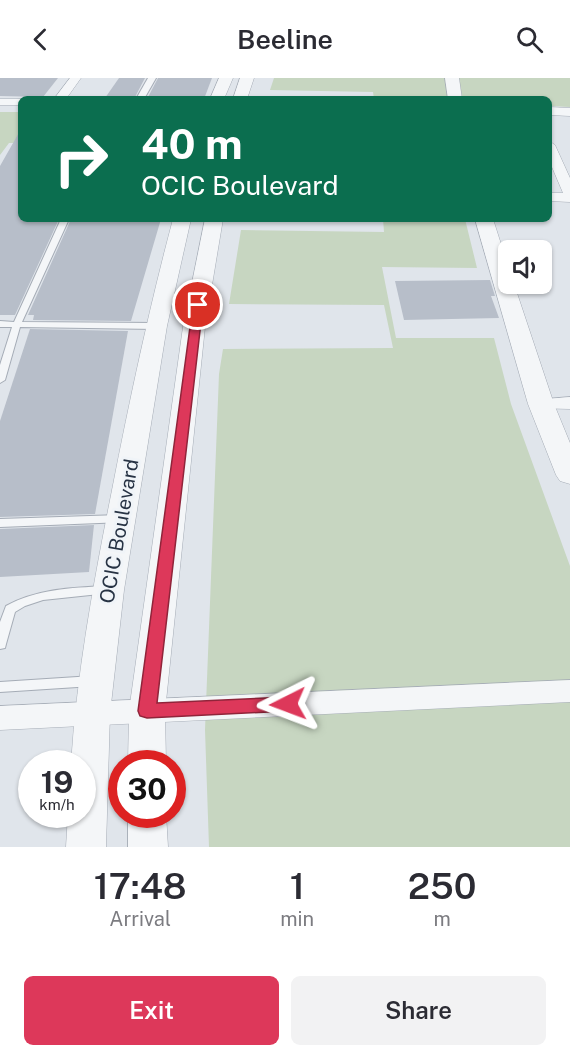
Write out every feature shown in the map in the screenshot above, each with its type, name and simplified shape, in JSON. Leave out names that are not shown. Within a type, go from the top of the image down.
[{"type":"street","points":[[62,96],[76,78]]},
{"type":"street","points":[[143,96],[152,78]]},
{"type":"street","points":[[218,96],[226,78]]},
{"type":"street","points":[[241,96],[247,78]]},
{"type":"street","points":[[452,78],[454,96]]},
{"type":"street","points":[[0,102],[18,102]]},
{"type":"street","points":[[552,111],[570,112]]},
{"type":"street","points":[[552,152],[570,196],[552,197]]},
{"type":"street","name":"OCIC Boulevard","points":[[86,847],[92,713],[108,590],[156,326],[181,222]]},
{"type":"street","points":[[147,750],[147,711],[194,327],[213,222]]},
{"type":"street","points":[[485,222],[541,404],[570,475]]},
{"type":"street","points":[[541,404],[570,404]]},
{"type":"street","points":[[0,718],[570,691]]},
{"type":"street","points":[[147,828],[148,847]]},
{"type":"lane","points":[[0,380],[17,324],[64,222]]},
{"type":"lane","points":[[0,324],[156,326]]},
{"type":"lane","points":[[0,523],[120,519]]},
{"type":"lane","points":[[0,644],[10,609],[22,600],[36,596],[108,590]]},
{"type":"lane","points":[[0,687],[96,681]]},
{"type":"green space","points":[[274,78],[570,78],[570,107],[552,106],[552,96],[374,96],[373,92],[270,90]]},
{"type":"green space","points":[[0,112],[18,112],[18,143],[9,143],[0,155]]},
{"type":"green space","points":[[383,222],[466,222],[477,268],[382,267],[396,338],[494,338],[511,404],[570,566],[570,847],[209,847],[205,730],[219,374],[223,349],[393,348],[384,305],[229,304],[241,230],[384,232]]},
{"type":"building","points":[[0,78],[58,78],[44,96],[0,96]]},
{"type":"building","points":[[119,78],[145,78],[136,96],[106,96]]},
{"type":"building","points":[[158,78],[212,78],[205,96],[149,96]]},
{"type":"building","points":[[18,134],[18,222],[58,222],[15,315],[0,315],[0,166]]},
{"type":"building","points":[[70,222],[160,222],[131,321],[33,320],[34,315],[28,315]]},
{"type":"building","points":[[490,280],[495,296],[491,296],[499,318],[404,320],[395,281]]},
{"type":"building","points":[[30,329],[128,331],[95,514],[0,517],[0,421]]},
{"type":"building","points":[[94,525],[89,572],[0,577],[0,529]]},
{"type":"route","points":[[198,305],[147,711],[288,704]]}]
